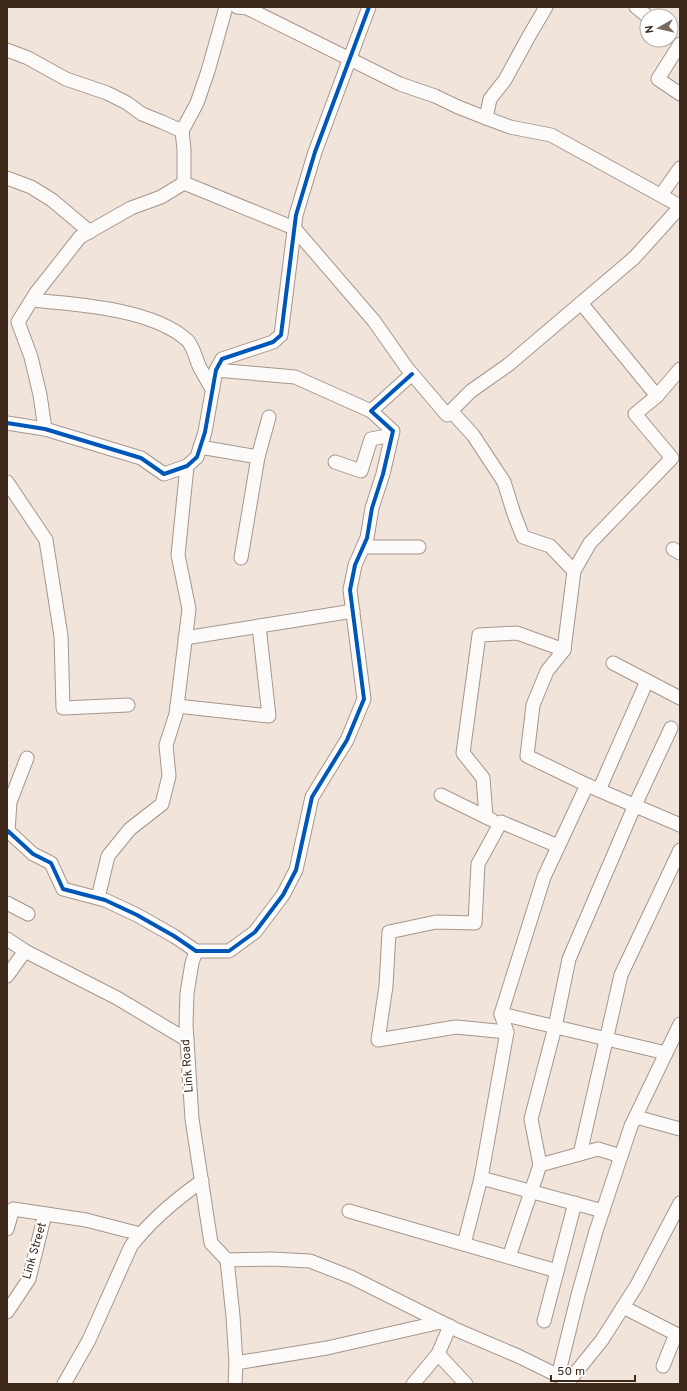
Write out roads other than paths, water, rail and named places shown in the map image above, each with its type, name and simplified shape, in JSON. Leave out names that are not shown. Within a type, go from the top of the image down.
[{"type":"street","points":[[184,183],[182,132],[197,103],[208,71],[226,7]]},
{"type":"street","points":[[184,183],[294,228],[374,321],[412,374],[447,415],[471,391],[508,365],[634,258],[680,207],[661,195],[551,135],[510,127],[458,107],[435,96],[400,84],[247,8],[237,7]]},
{"type":"street","points":[[7,423],[46,429],[141,458],[164,474],[187,466],[197,457],[206,432],[216,370],[222,359],[273,342],[281,335],[296,215],[315,152],[369,7]]},
{"type":"street","points":[[486,118],[490,99],[506,80],[546,7]]},
{"type":"street","points":[[674,48],[658,79],[680,94]]},
{"type":"street","points":[[7,50],[28,58],[66,78],[108,93],[127,103],[142,114],[182,132]]},
{"type":"street","points":[[661,195],[680,168]]},
{"type":"street","points":[[7,178],[31,187],[52,200],[90,232]]},
{"type":"street","points":[[46,429],[31,357],[18,322],[32,300],[80,237],[131,208],[161,197],[184,183]]},
{"type":"street","points":[[32,300],[73,303],[135,314],[166,326],[189,340],[200,367],[212,389]]},
{"type":"street","points":[[581,303],[657,396]]},
{"type":"street","points":[[680,369],[657,396],[635,414],[672,458],[590,543],[574,571],[564,650],[547,670],[533,705],[527,756],[680,825]]},
{"type":"street","points":[[27,758],[10,802],[8,832],[33,854],[51,863],[63,889],[105,900],[137,915],[174,936],[196,951],[229,951],[255,932],[283,895],[296,870],[312,797],[347,740],[364,699],[350,590],[355,565],[367,538],[372,508],[383,474],[393,431],[371,411],[295,378],[216,370]]},
{"type":"street","points":[[371,411],[412,374]]},
{"type":"street","points":[[451,410],[473,435],[504,482],[523,537],[550,546],[574,571]]},
{"type":"street","points":[[241,558],[258,457],[269,417]]},
{"type":"street","points":[[335,462],[361,471],[371,439],[392,435]]},
{"type":"street","points":[[200,448],[258,457]]},
{"type":"street","points":[[98,898],[108,856],[130,829],[162,804],[169,776],[166,745],[176,714],[189,609],[178,555],[187,466]]},
{"type":"street","points":[[7,482],[46,540],[61,636],[63,708],[128,705]]},
{"type":"street","points":[[363,547],[419,547]]},
{"type":"street","points":[[185,638],[353,611]]},
{"type":"street","points":[[177,706],[269,716],[259,626]]},
{"type":"street","points":[[486,817],[483,778],[463,753],[479,635],[517,633],[564,650]]},
{"type":"street","points":[[613,663],[680,698]]},
{"type":"street","points":[[464,1244],[482,1178],[507,1032],[501,1014],[544,876],[558,846],[593,787],[647,681]]},
{"type":"street","points":[[509,1257],[540,1165],[531,1119],[569,959],[635,805],[671,728]]},
{"type":"street","points":[[440,795],[500,824],[501,822],[558,846]]},
{"type":"street","points":[[500,824],[478,864],[475,923],[436,922],[389,932],[386,986],[378,1040],[456,1027],[507,1032]]},
{"type":"street","points":[[580,1154],[621,975],[680,850]]},
{"type":"street","points":[[7,903],[28,914]]},
{"type":"street","points":[[7,939],[117,998],[187,1040]]},
{"type":"street","points":[[7,976],[25,950]]},
{"type":"street","name":"Link Road","points":[[196,951],[192,963],[187,993],[187,1040],[192,1119],[211,1243],[227,1260]]},
{"type":"street","points":[[501,1014],[666,1053]]},
{"type":"street","points":[[565,1381],[578,1295],[603,1210],[636,1117],[680,1024]]},
{"type":"street","points":[[636,1117],[680,1129]]},
{"type":"street","points":[[540,1165],[598,1150],[621,1156]]},
{"type":"street","points":[[482,1178],[603,1210]]},
{"type":"street","points":[[64,1384],[89,1340],[131,1246],[160,1213],[202,1181]]},
{"type":"street","points":[[544,1321],[575,1203]]},
{"type":"street","points":[[565,1381],[602,1340],[637,1285],[680,1203]]},
{"type":"street","points":[[7,1229],[13,1209],[86,1220],[140,1234]]},
{"type":"street","points":[[349,1211],[557,1271]]},
{"type":"street","name":"Link Street","points":[[8,1308],[29,1279],[45,1214]]},
{"type":"street","points":[[235,1384],[236,1363],[233,1316],[227,1260],[271,1259],[310,1261],[351,1277],[445,1324],[518,1356],[565,1381]]},
{"type":"street","points":[[623,1307],[676,1334],[662,1366]]},
{"type":"street","points":[[413,1384],[438,1354],[445,1324]]},
{"type":"street","points":[[236,1363],[327,1348],[445,1324]]},
{"type":"street","points":[[438,1354],[466,1384]]}]
